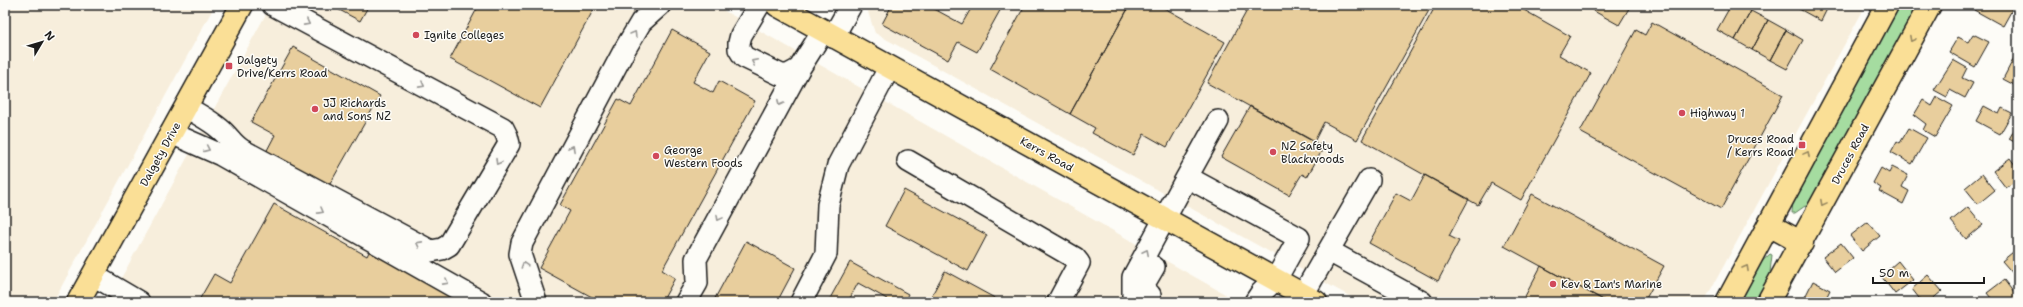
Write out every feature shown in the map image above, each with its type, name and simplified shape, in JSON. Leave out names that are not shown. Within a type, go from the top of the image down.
[{"type":"main road","name":"Dalgety Drive","points":[[78,302],[242,5]]},
{"type":"main road","name":"Kerrs Road","points":[[777,5],[889,68],[1310,298]]},
{"type":"main road","points":[[1727,302],[1887,5]]},
{"type":"main road","name":"Druces Road","points":[[1768,302],[1802,243],[1930,5]]},
{"type":"main road","points":[[1769,224],[1802,243]]},
{"type":"street","points":[[186,107],[219,128],[228,136],[231,143],[242,150],[431,251],[442,249],[449,245],[509,144],[503,128],[273,5]]},
{"type":"street","points":[[536,302],[520,254],[522,243],[625,49],[641,22],[660,5]]},
{"type":"street","points":[[759,5],[741,35],[739,43],[744,57],[781,75],[788,75],[799,69]]},
{"type":"street","points":[[686,302],[697,283],[696,259],[799,69],[851,5]]},
{"type":"street","points":[[801,302],[825,259],[828,205],[838,165],[889,68]]},
{"type":"street","points":[[1142,298],[1146,291],[1144,284],[1187,177],[1218,121]]},
{"type":"street","points":[[171,133],[221,155],[481,302]]},
{"type":"street","points":[[908,161],[1075,258],[1079,263],[1058,302]]},
{"type":"street","points":[[1187,177],[1299,238],[1276,279],[1255,302]]},
{"type":"street","points":[[1310,298],[1329,251],[1369,180]]},
{"type":"street","points":[[1329,251],[1422,302]]},
{"type":"street","points":[[93,275],[139,302]]},
{"type":"street","points":[[1273,302],[1276,279]]},
{"type":"shaded area","points":[[5,5],[215,5],[53,302],[5,302]]},
{"type":"shaded area","points":[[271,5],[714,5],[1239,302],[108,302]]},
{"type":"shaded area","points":[[872,5],[1866,5],[1704,302],[1360,302],[875,33],[868,12]]},
{"type":"green space","points":[[1895,5],[1919,5],[1808,208],[1805,206],[1795,213],[1792,213],[1793,201]]},
{"type":"green space","points":[[1770,254],[1772,255],[1770,272],[1774,274],[1758,302],[1734,302],[1757,266]]},
{"type":"building","points":[[330,5],[369,5],[360,21]]},
{"type":"building","points":[[479,5],[596,5],[540,108],[450,59]]},
{"type":"building","points":[[892,5],[927,5],[962,24],[973,5],[1003,5],[977,52],[958,42],[948,60],[882,24]]},
{"type":"building","points":[[1025,5],[1130,5],[1070,114],[990,69]]},
{"type":"building","points":[[1130,5],[1159,5],[1225,42],[1167,147],[1144,134],[1133,155],[1092,133],[1095,128],[1070,114]]},
{"type":"building","points":[[1250,5],[1432,5],[1357,140],[1324,122],[1314,142],[1207,83]]},
{"type":"building","points":[[1436,5],[1515,5],[1570,36],[1559,55],[1591,73],[1521,200],[1491,183],[1478,205],[1362,140]]},
{"type":"building","points":[[1595,5],[1631,5],[1619,25],[1592,10]]},
{"type":"building","points":[[1731,5],[1741,5],[1751,11],[1735,40],[1717,30]]},
{"type":"building","points":[[1792,5],[1829,5],[1821,21]]},
{"type":"building","points":[[1976,5],[2008,5],[2013,8],[2003,26],[1974,10]]},
{"type":"building","points":[[1751,11],[1768,20],[1752,50],[1735,40]]},
{"type":"building","points":[[1768,20],[1786,30],[1770,60],[1752,50]]},
{"type":"building","name":"Highway 1","points":[[1652,22],[1783,95],[1721,209],[1580,132],[1636,30],[1645,35]]},
{"type":"building","name":"George Western Foods","points":[[672,30],[710,51],[693,82],[713,93],[719,81],[755,101],[662,270],[675,278],[662,302],[601,302],[539,268],[570,211],[560,205],[618,99],[631,106]]},
{"type":"building","points":[[1786,30],[1803,40],[1787,69],[1770,60]]},
{"type":"building","points":[[1973,34],[1989,42],[1975,67],[1949,52],[1958,37],[1968,42]]},
{"type":"building","name":"JJ Richards and Sons NZ","points":[[293,47],[380,96],[326,191],[264,156],[275,135],[251,122]]},
{"type":"building","points":[[2016,54],[2018,55],[2018,87],[2003,79]]},
{"type":"building","points":[[1953,60],[1967,68],[1962,78],[1973,83],[1965,98],[1950,90],[1947,97],[1934,90]]},
{"type":"building","points":[[1937,97],[1953,106],[1935,137],[1923,130],[1926,124],[1914,115],[1923,100],[1932,106]]},
{"type":"building","name":"NZ Safety Blackwoods","points":[[1250,106],[1324,147],[1307,177],[1302,174],[1289,195],[1221,157]]},
{"type":"building","points":[[1984,106],[1999,114],[2002,108],[2012,113],[2000,134],[1976,121]]},
{"type":"building","points":[[2018,123],[2018,144],[2009,139]]},
{"type":"building","points":[[1909,128],[1927,138],[1912,164],[1891,152],[1897,141],[1900,143]]},
{"type":"building","points":[[2010,158],[2018,169],[2018,181],[2016,183],[2015,181],[2006,188],[1993,171]]},
{"type":"building","points":[[1892,167],[1908,175],[1902,187],[1909,191],[1903,204],[1879,191],[1881,188],[1873,183],[1881,168],[1889,173]]},
{"type":"building","points":[[1982,174],[1995,190],[1978,204],[1965,188]]},
{"type":"building","points":[[1425,175],[1469,199],[1449,236],[1459,241],[1438,281],[1369,243],[1396,193],[1411,201]]},
{"type":"building","points":[[904,190],[987,235],[968,271],[885,226]]},
{"type":"building","points":[[1532,194],[1664,266],[1644,302],[1607,302],[1504,246]]},
{"type":"building","points":[[274,204],[367,256],[370,250],[464,302],[198,302],[214,274],[230,283]]},
{"type":"building","points":[[1968,207],[1983,225],[1966,239],[1951,221]]},
{"type":"building","points":[[1868,222],[1880,236],[1862,251],[1850,236]]},
{"type":"building","points":[[746,241],[795,268],[777,302],[713,302]]},
{"type":"building","points":[[1841,243],[1853,258],[1835,272],[1823,257]]},
{"type":"building","points":[[2018,248],[2018,276],[2016,277],[2002,261]]},
{"type":"building","points":[[1898,261],[1913,280],[1895,294],[1881,276]]},
{"type":"building","points":[[850,262],[908,294],[904,302],[886,302],[887,299],[858,283],[848,302],[828,302]]},
{"type":"building","name":"Kev & Ian's Marine","points":[[1541,266],[1607,302],[1522,302]]},
{"type":"building","points":[[945,271],[1002,302],[928,302]]},
{"type":"building","points":[[1928,275],[1942,291],[1929,302],[1922,302],[1912,289]]},
{"type":"building","points":[[2004,280],[2018,298],[2013,302],[1994,302],[1987,293]]},
{"type":"building","points":[[1813,281],[1830,290],[1824,302],[1803,301]]},
{"type":"place","name":"Ignite Colleges","points":[[416,35]]},
{"type":"place","name":"Dalgety Drive/Kerrs Road","points":[[229,66]]},
{"type":"place","name":"JJ Richards and Sons NZ","points":[[315,109]]},
{"type":"place","name":"Highway 1","points":[[1682,113]]},
{"type":"place","name":"Druces Road / Kerrs Road","points":[[1802,145]]},
{"type":"place","name":"NZ Safety Blackwoods","points":[[1273,152]]},
{"type":"place","name":"George Western Foods","points":[[656,156]]},
{"type":"place","name":"Kev & Ian's Marine","points":[[1553,284]]}]
